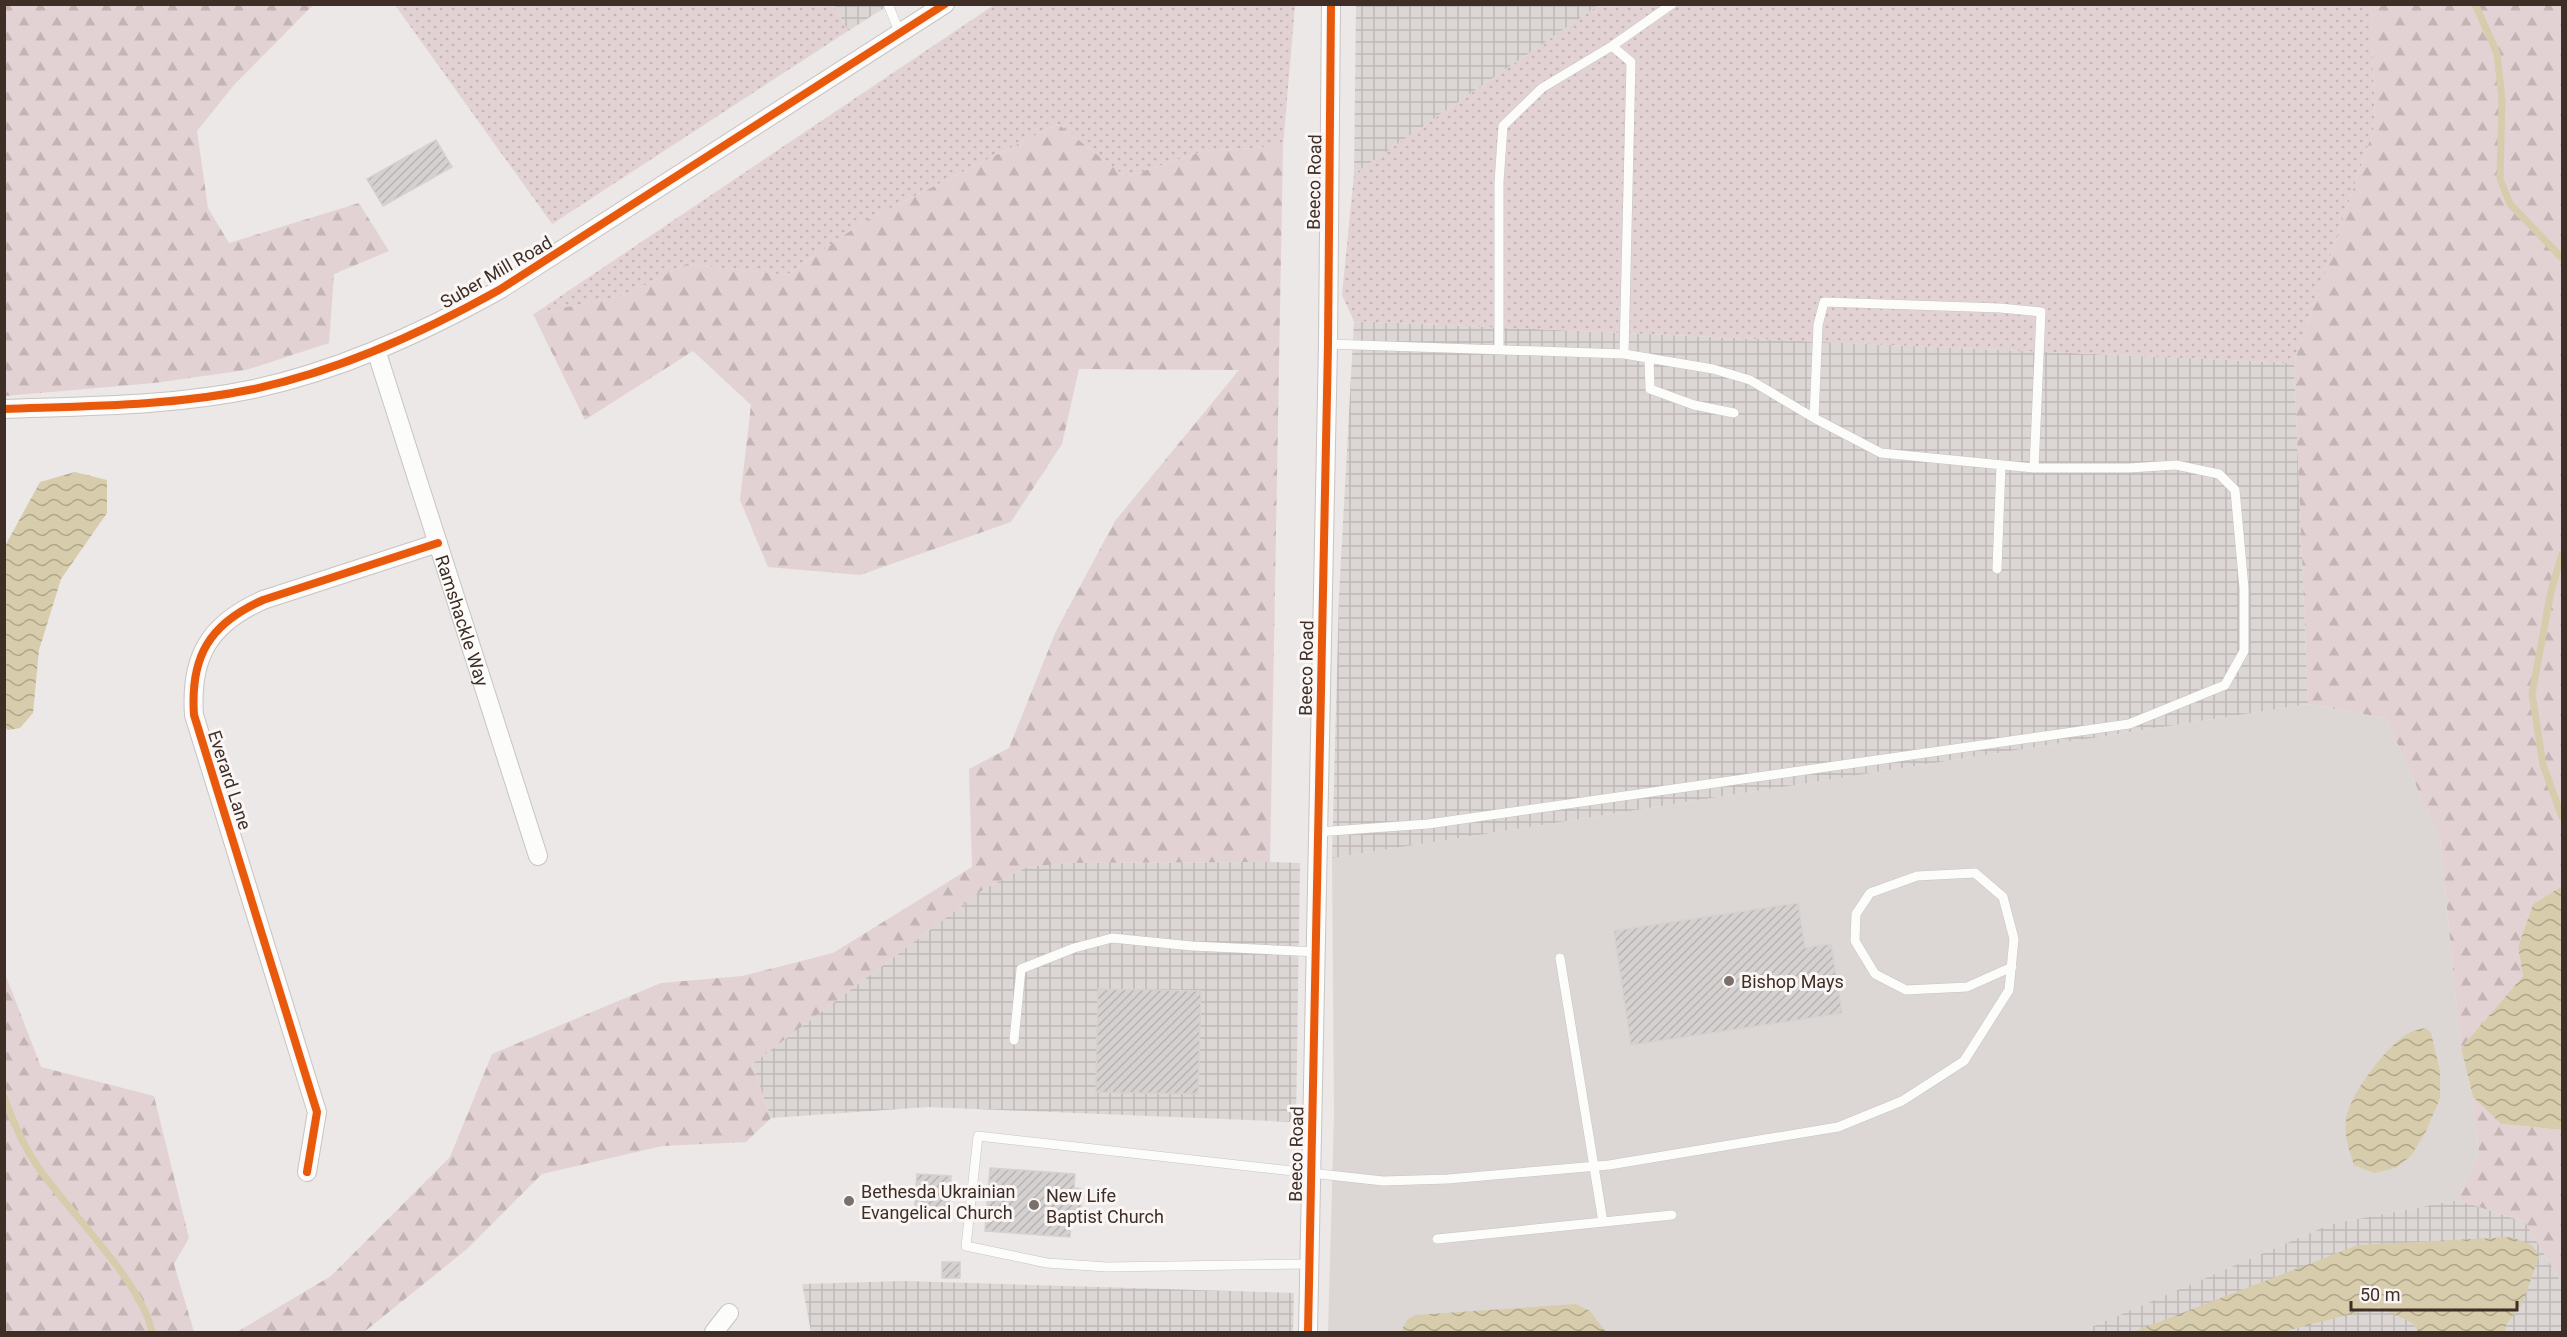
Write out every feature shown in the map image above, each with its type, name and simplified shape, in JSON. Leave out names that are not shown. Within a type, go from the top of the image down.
[{"type":"street","name":"Suber Mill Road","points":[[4,409],[195,399],[254,389],[320,372],[376,350],[450,317],[499,290],[945,4]]},
{"type":"street","name":"Beeco Road","points":[[1308,1332],[1328,344],[1331,4]]},
{"type":"street","name":"Ramshackle Way","points":[[376,350],[538,856]]},
{"type":"street","name":"Everard Lane","points":[[307,1172],[317,1112],[194,715],[194,678],[200,657],[208,642],[223,623],[243,608],[438,543]]},
{"type":"street","points":[[714,1332],[729,1313]]},
{"type":"lane","points":[[888,4],[900,33]]},
{"type":"lane","points":[[1499,349],[1499,182],[1503,126],[1542,88],[1612,46],[1672,4]]},
{"type":"lane","points":[[1612,46],[1631,62],[1624,354]]},
{"type":"lane","points":[[1814,418],[1818,325],[1824,302],[2000,308],[2041,312],[2034,468]]},
{"type":"lane","points":[[1317,832],[1428,825],[2129,724],[2225,685],[2244,651],[2244,588],[2235,490],[2219,474],[2175,465],[2129,468],[2034,468],[1881,453],[1814,418],[1750,380],[1713,369],[1624,354],[1328,344]]},
{"type":"lane","points":[[1649,358],[1650,389],[1694,405],[1734,413]]},
{"type":"lane","points":[[1996,569],[2001,465]]},
{"type":"lane","points":[[1309,1264],[1095,1266],[1047,1263],[966,1246],[978,1136],[1383,1181],[1448,1179],[1594,1167],[1838,1127],[1902,1101],[1964,1060],[2009,990],[2012,967],[2014,939],[2003,897],[1976,873],[1917,876],[1870,893],[1856,914],[1855,941],[1875,974],[1906,990],[1967,987],[2012,967]]},
{"type":"lane","points":[[1014,1041],[1021,969],[1074,948],[1112,938],[1192,946],[1317,952]]},
{"type":"lane","points":[[1560,958],[1603,1222]]},
{"type":"lane","points":[[1437,1239],[1672,1215]]},
{"type":"shaded area","points":[[834,5],[889,5],[848,31]]},
{"type":"shaded area","points":[[1356,5],[1599,5],[1354,174]]},
{"type":"shaded area","points":[[1354,321],[2294,363],[2308,704],[1332,858],[1339,596]]},
{"type":"shaded area","points":[[2308,704],[2386,718],[2440,839],[2461,1048],[2473,1097],[2479,1152],[2458,1200],[2331,1224],[2080,1332],[1328,1332],[1334,1115],[1332,858]]},
{"type":"shaded area","points":[[1069,863],[1300,863],[1296,1122],[928,1107],[771,1118],[752,1064],[984,889],[1027,867]]},
{"type":"shaded area","points":[[2458,1200],[2525,1222],[2562,1283],[2562,1332],[2080,1332],[2331,1224]]},
{"type":"shaded area","points":[[905,1281],[1294,1293],[1293,1332],[811,1332],[802,1284]]},
{"type":"green space","points":[[5,4],[313,5],[234,85],[197,131],[208,208],[229,243],[359,203],[389,251],[334,274],[329,343],[246,370],[154,383],[5,396]]},
{"type":"green space","points":[[395,5],[834,5],[848,31],[552,224]]},
{"type":"green space","points":[[994,5],[1295,5],[1283,146],[1204,151],[1126,177],[1058,124],[863,222],[787,275],[686,264],[626,295],[534,314]]},
{"type":"green space","points":[[1599,5],[2371,5],[2375,125],[2294,363],[1354,321],[1342,295],[1354,174]]},
{"type":"green space","points":[[2371,5],[2562,5],[2562,886],[2533,904],[2518,947],[2523,976],[2461,1048],[2440,839],[2386,718],[2308,704],[2294,363],[2375,125]]},
{"type":"green space","points":[[1058,124],[1126,177],[1204,151],[1283,146],[1270,862],[1069,863],[1027,867],[984,889],[752,1064],[771,1118],[746,1142],[662,1146],[542,1174],[467,1249],[364,1332],[237,1332],[331,1276],[450,1157],[492,1054],[661,983],[742,976],[833,953],[972,867],[969,769],[1009,748],[1056,631],[1115,521],[1239,370],[1079,369],[1062,444],[1011,522],[860,575],[768,567],[740,500],[751,405],[693,351],[585,420],[533,314],[626,295],[686,264],[787,275],[863,222]]},
{"type":"green space","points":[[4,971],[41,1067],[154,1096],[189,1238],[174,1264],[194,1332],[5,1332]]},
{"type":"green space","points":[[2473,1097],[2501,1124],[2562,1130],[2562,1283],[2525,1222],[2458,1200],[2479,1152]]},
{"type":"water","points":[[75,472],[107,480],[107,513],[61,579],[39,650],[33,713],[20,728],[8,730],[4,727],[5,546],[40,482]]},
{"type":"water","points":[[2562,886],[2562,1130],[2501,1124],[2473,1097],[2461,1048],[2523,976],[2518,947],[2533,904]]},
{"type":"water","points":[[2425,1028],[2431,1033],[2440,1071],[2440,1098],[2426,1131],[2411,1156],[2395,1168],[2374,1173],[2354,1165],[2347,1143],[2346,1120],[2354,1097],[2371,1070],[2392,1046],[2411,1032]]},
{"type":"water","points":[[2511,1237],[2532,1245],[2539,1256],[2523,1302],[2506,1325],[2505,1332],[2419,1332],[2412,1323],[2379,1307],[2281,1332],[2133,1332],[2358,1245]]},
{"type":"water","points":[[1576,1304],[1590,1311],[1606,1332],[1401,1332],[1407,1320],[1415,1315]]},
{"type":"building","points":[[436,140],[452,167],[383,206],[367,179]]},
{"type":"building","name":"Bishop Mays","points":[[1798,903],[1805,948],[1831,944],[1842,1013],[1631,1045],[1614,931]]},
{"type":"building","points":[[1098,989],[1201,991],[1198,1094],[1096,1092]]},
{"type":"building","name":"New Life Baptist Church","points":[[990,1168],[1075,1174],[1074,1188],[1082,1189],[1080,1221],[1071,1221],[1070,1237],[985,1231]]},
{"type":"building","points":[[917,1174],[951,1176],[948,1219],[914,1217]]},
{"type":"building","points":[[942,1262],[960,1262],[960,1278],[942,1278]]},
{"type":"waterway","points":[[2475,4],[2497,53],[2502,100],[2500,179],[2510,204],[2562,258]]},
{"type":"waterway","points":[[2562,554],[2551,591],[2532,694],[2543,765],[2562,817]]},
{"type":"waterway","points":[[4,1097],[33,1159],[51,1185],[119,1269],[134,1291],[152,1332]]},
{"type":"cycle path","points":[[4,409],[130,404],[223,395],[318,372],[411,335],[499,290],[945,4]]},
{"type":"cycle path","points":[[1308,1332],[1328,344],[1331,4]]},
{"type":"cycle path","points":[[307,1172],[317,1112],[194,715],[196,676],[200,659],[216,632],[244,609],[263,600],[438,543]]},
{"type":"place","name":"Bishop Mays","points":[[1729,981]]},
{"type":"place","name":"Bethesda Ukrainian Evangelical Church","points":[[849,1201]]},
{"type":"place","name":"New Life Baptist Church","points":[[1034,1205]]}]
